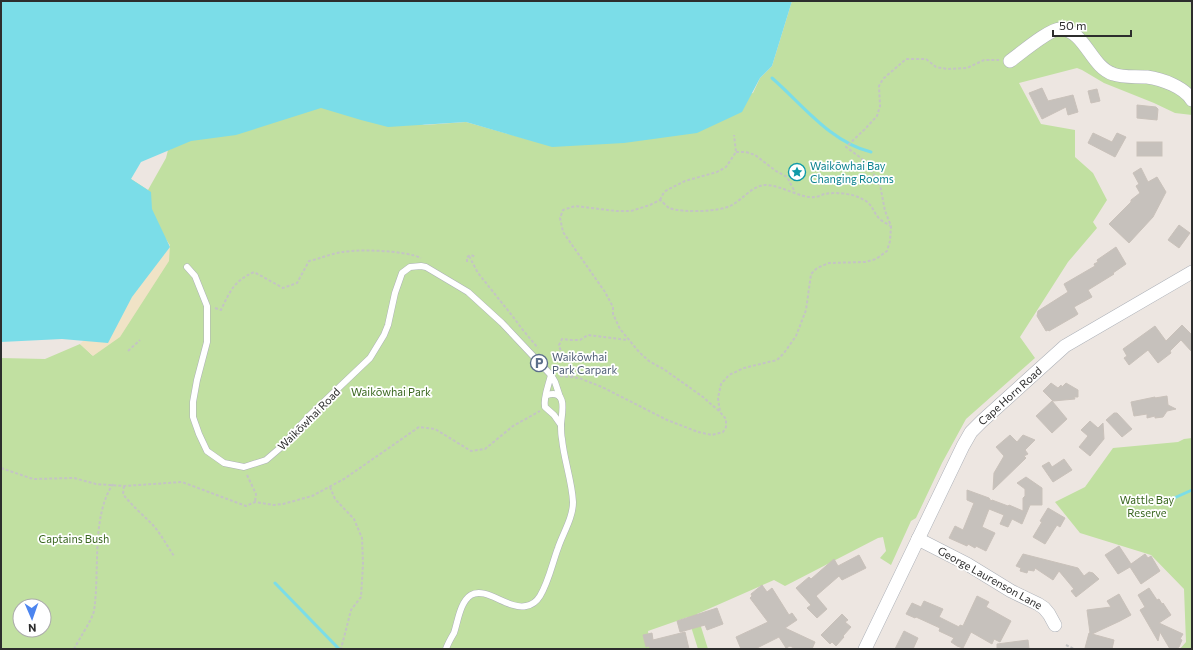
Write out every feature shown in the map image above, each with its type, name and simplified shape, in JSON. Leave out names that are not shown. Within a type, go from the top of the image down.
[{"type":"street","points":[[1010,61],[1040,38],[1056,29],[1063,29],[1072,32],[1102,68],[1112,74],[1126,77],[1147,77],[1162,80],[1187,94],[1192,100]]},
{"type":"street","name":"Cape Horn Road","points":[[865,649],[963,446],[982,420],[1065,346],[1192,272]]},
{"type":"street","name":"George Laurenson Lane","points":[[918,539],[967,564],[1011,591],[1038,604],[1049,614],[1055,625]]},
{"type":"lane","name":"Waikōwhai Road","points":[[187,267],[194,276],[206,306],[207,342],[197,380],[193,402],[193,417],[207,451],[224,463],[244,467],[266,460],[280,448],[314,412],[370,358],[384,335],[388,325],[395,293],[402,273],[410,267],[426,267],[468,292],[502,323],[551,375],[555,382],[563,408],[561,425],[562,448],[572,497],[572,509],[543,589],[534,602],[525,607],[518,607],[483,593],[473,594],[468,597],[463,604],[446,649]]},
{"type":"lane","points":[[551,375],[544,402],[547,409],[554,415],[561,425]]},
{"type":"lane","points":[[547,395],[555,394],[560,397]]},
{"type":"path","points":[[1191,1],[1192,8]]},
{"type":"path","points":[[720,412],[718,398],[721,384],[729,375],[744,368],[777,360],[796,336],[806,310],[811,274],[817,268],[829,263],[865,262],[876,259],[887,251],[890,241],[891,226],[884,206],[880,186],[874,175],[861,158],[846,147],[877,116],[880,106],[879,86],[883,78],[906,59],[926,59],[936,67],[947,69],[967,68],[984,60],[1010,61]]},
{"type":"path","points":[[551,375],[573,377],[602,386],[668,420],[698,432],[712,435],[723,432],[726,426],[726,419],[720,412],[703,397],[665,370],[649,361],[628,340],[620,329],[605,292],[563,232],[560,218],[563,210],[575,206],[616,211],[631,211],[650,205],[660,200],[664,192],[685,181],[717,172],[726,167],[736,152],[734,135]]},
{"type":"path","points":[[736,152],[746,152],[755,155],[776,171],[787,177],[795,192]]},
{"type":"path","points":[[660,200],[668,208],[696,211],[720,209],[742,200],[751,190],[763,185],[773,185],[816,197],[822,195],[839,194],[863,199],[873,207],[877,216],[891,226]]},
{"type":"path","points":[[206,306],[221,310],[230,292],[243,277],[254,272],[283,288],[297,283],[309,261],[344,252],[406,252],[420,257],[433,265],[435,272]]},
{"type":"path","points":[[469,256],[471,255],[476,257]]},
{"type":"path","points":[[469,256],[478,273],[538,347],[536,359]]},
{"type":"path","points":[[467,262],[467,257],[469,256]]},
{"type":"path","points":[[573,377],[568,361],[561,352],[559,345],[562,338],[580,340],[588,335],[628,340]]},
{"type":"path","points":[[128,351],[140,340]]},
{"type":"path","points":[[1,468],[33,479],[74,478],[96,484],[113,484],[124,486],[182,482],[246,506],[255,502],[274,505],[312,496],[330,487],[350,475],[419,427],[435,429],[471,451],[485,450],[513,426],[547,409]]},
{"type":"path","points":[[244,467],[256,494],[255,502]]},
{"type":"path","points":[[74,649],[94,613],[101,515],[107,493],[113,484]]},
{"type":"path","points":[[124,486],[123,494],[134,508],[154,526],[174,556]]},
{"type":"path","points":[[330,487],[335,498],[354,519],[362,538],[363,564],[361,597],[351,610],[341,649]]},
{"type":"path","points":[[1066,645],[1074,649]]},
{"type":"green space","name":"Waikōwhai Park","points":[[792,1],[1192,1],[1192,115],[1175,113],[1104,83],[1077,68],[1019,83],[1041,124],[1075,130],[1075,157],[1093,173],[1107,200],[1093,222],[1097,228],[1068,262],[1020,337],[1035,358],[966,419],[942,463],[916,518],[911,521],[891,565],[880,558],[886,551],[883,537],[878,538],[785,586],[774,580],[697,614],[708,649],[698,649],[688,617],[648,631],[650,649],[1,649],[1,358],[45,359],[80,344],[93,356],[1,187],[131,179],[148,190],[166,158],[168,150],[171,149],[187,120],[359,93],[424,125],[466,122],[537,142],[753,93],[760,78],[772,66]]},
{"type":"green space","name":"Wattle Bay Reserve","points":[[1192,438],[1192,649],[1180,649],[1186,642],[1184,589],[1151,555],[1080,533],[1055,502],[1085,487],[1113,448],[1178,442],[1184,439]]},
{"type":"sand","points":[[141,203],[170,245],[169,261],[120,337],[93,356],[80,344],[104,320]]},
{"type":"water","points":[[1,1],[792,1],[772,66],[760,78],[742,112],[697,133],[624,143],[552,147],[466,122],[388,127],[321,108],[236,135],[191,141],[141,162],[131,179],[151,192],[152,209],[170,247],[132,297],[108,343],[62,339],[1,342]]},
{"type":"building","points":[[1042,88],[1048,101],[1073,95],[1078,112],[1068,115],[1066,107],[1042,119],[1029,93]]},
{"type":"building","points":[[1097,89],[1100,101],[1091,103],[1088,91]]},
{"type":"building","points":[[1137,105],[1156,107],[1158,109],[1157,120],[1137,118]]},
{"type":"building","points":[[1093,133],[1112,142],[1117,133],[1126,137],[1115,157],[1088,143]]},
{"type":"building","points":[[1137,142],[1162,142],[1162,156],[1137,156]]},
{"type":"building","points":[[1141,168],[1148,182],[1157,177],[1166,192],[1153,217],[1129,243],[1109,224],[1131,202],[1131,200],[1140,193],[1136,186],[1139,184],[1133,173]]},
{"type":"building","points":[[1179,225],[1190,233],[1179,248],[1168,240]]},
{"type":"building","points":[[1116,247],[1126,264],[1113,273],[1114,274],[1088,290],[1092,297],[1074,307],[1078,314],[1049,331],[1046,331],[1037,316],[1038,311],[1068,292],[1064,284],[1095,266],[1094,264],[1098,262],[1097,260]]},
{"type":"building","points":[[1182,325],[1192,335],[1192,352],[1181,340],[1170,351],[1171,353],[1158,363],[1148,350],[1129,365],[1124,358],[1127,356],[1123,349],[1155,326],[1166,341]]},
{"type":"building","points":[[1051,383],[1058,388],[1061,385],[1062,387],[1066,383],[1078,390],[1078,397],[1074,397],[1075,399],[1053,401],[1043,391]]},
{"type":"building","points":[[1167,396],[1168,405],[1176,409],[1167,411],[1163,417],[1155,418],[1155,416],[1147,418],[1147,414],[1134,416],[1131,402]]},
{"type":"building","points":[[1052,401],[1067,419],[1052,433],[1036,416]]},
{"type":"building","points":[[1114,413],[1117,413],[1132,429],[1122,437],[1106,420]]},
{"type":"building","points":[[1090,421],[1098,428],[1103,423],[1104,439],[1090,456],[1079,447],[1088,436],[1081,430]]},
{"type":"building","points":[[1010,435],[1017,442],[1023,435],[1035,440],[1025,450],[1028,454],[1024,456],[1026,458],[993,490],[994,473],[1004,456],[996,447]]},
{"type":"building","points":[[1064,459],[1072,470],[1053,482],[1042,466],[1049,462],[1052,467]]},
{"type":"building","points":[[1026,477],[1042,488],[1042,505],[1030,505],[1022,524],[1012,519],[1008,527],[1000,524],[1004,515],[989,509],[982,527],[995,533],[986,551],[976,546],[975,548],[968,544],[967,546],[949,538],[955,526],[963,530],[974,503],[967,500],[967,490],[989,498],[991,501],[1009,505],[1023,511],[1025,489],[1017,483]]},
{"type":"building","points":[[1048,508],[1065,518],[1060,527],[1057,525],[1045,544],[1033,537]]},
{"type":"building","points":[[1119,546],[1131,564],[1145,554],[1148,558],[1151,556],[1160,571],[1141,584],[1130,567],[1118,574],[1105,555]]},
{"type":"building","points":[[1023,554],[1078,568],[1084,576],[1089,572],[1093,573],[1099,579],[1076,597],[1071,591],[1074,589],[1059,571],[1053,580],[1035,568],[1034,571],[1028,570],[1027,573],[1020,571],[1021,568],[1016,566]]},
{"type":"building","points":[[859,555],[866,568],[842,580],[839,576],[816,596],[827,609],[817,618],[807,608],[811,605],[796,588],[809,577],[811,579],[834,559],[838,566]]},
{"type":"building","points":[[762,585],[767,592],[772,588],[789,615],[792,613],[797,620],[785,628],[815,642],[812,649],[796,649],[790,646],[786,648],[779,637],[755,649],[741,649],[736,637],[768,622],[750,598],[752,596],[751,594]]},
{"type":"building","points":[[1149,588],[1157,600],[1159,599],[1162,604],[1163,603],[1171,615],[1159,623],[1183,634],[1180,639],[1182,640],[1179,647],[1175,649],[1170,649],[1160,632],[1158,641],[1140,610],[1145,607],[1138,595]]},
{"type":"building","points":[[1119,594],[1131,615],[1092,634],[1114,640],[1112,649],[1085,648],[1090,633],[1087,610],[1111,607],[1107,601]]},
{"type":"building","points":[[977,596],[989,602],[986,607],[1011,621],[1000,642],[994,639],[992,644],[971,632],[963,648],[951,642],[954,638],[939,631],[940,628],[906,614],[912,603],[921,607],[924,601],[943,609],[939,617],[959,627],[960,625],[963,626]]},
{"type":"building","points":[[717,608],[723,624],[707,630],[705,625],[680,632],[677,621]]},
{"type":"building","points":[[842,614],[848,620],[845,622],[851,627],[836,646],[832,642],[830,644],[821,635]]},
{"type":"building","points":[[904,631],[918,638],[913,649],[895,649]]},
{"type":"building","points":[[685,632],[689,649],[650,649],[649,646],[646,647],[643,635],[652,633],[653,640]]},
{"type":"building","points":[[1028,640],[1029,649],[997,649],[997,644]]},
{"type":"waterway","points":[[772,78],[817,121],[842,140],[871,152]]},
{"type":"waterway","points":[[1163,503],[1192,490]]},
{"type":"waterway","points":[[275,583],[339,649]]},
{"type":"place","name":"Waikōwhai Bay Changing Rooms","points":[[797,172]]},
{"type":"place","name":"Waikōwhai Park Carpark","points":[[539,363]]},
{"type":"park label","name":"Captains Bush","points":[[74,539]]}]
